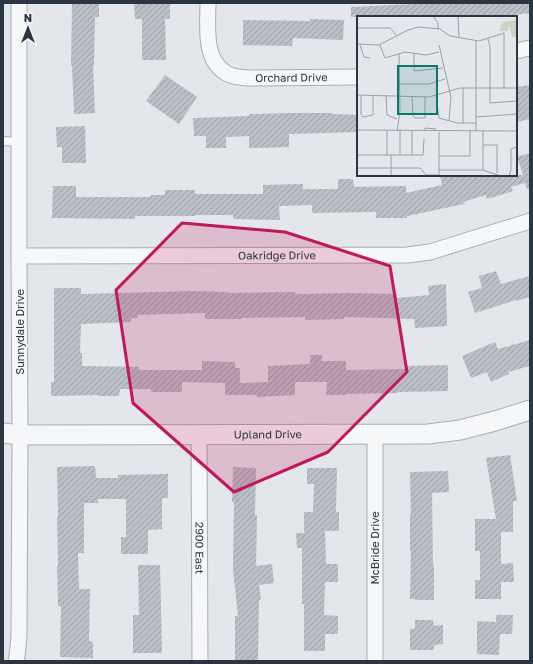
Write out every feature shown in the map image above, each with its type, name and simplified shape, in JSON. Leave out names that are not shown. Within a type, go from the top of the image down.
[{"type":"street","name":"Sunnydale Drive","points":[[16,661],[19,637],[12,434],[19,256],[20,3]]},
{"type":"street","name":"Orchard Drive","points":[[208,3],[208,39],[211,56],[217,65],[226,73],[247,78],[357,77]]},
{"type":"street","points":[[517,51],[530,48]]},
{"type":"street","name":"Oakridge Drive","points":[[19,256],[406,255],[430,252],[530,221]]},
{"type":"street","name":"Upland Drive","points":[[12,434],[428,434],[460,430],[530,410]]},
{"type":"street","name":"2900 East","points":[[199,435],[200,661]]},
{"type":"street","name":"McBride Drive","points":[[375,435],[375,661]]},
{"type":"lane","points":[[3,141],[19,142]]},
{"type":"highlighted area","points":[[182,223],[285,232],[390,266],[407,372],[328,452],[234,492],[133,403],[116,290]]},
{"type":"building","points":[[72,3],[99,3],[99,17],[95,17],[93,66],[95,113],[74,114],[71,66]]},
{"type":"building","points":[[134,3],[170,4],[170,19],[165,19],[166,60],[142,60],[142,19],[135,19]]},
{"type":"building","points":[[530,3],[530,13],[506,16],[351,17],[351,7],[415,4]]},
{"type":"building","points":[[310,19],[344,20],[343,40],[293,38],[292,46],[243,45],[243,20],[310,21]]},
{"type":"building","points":[[165,75],[197,97],[179,124],[146,101]]},
{"type":"building","points":[[530,85],[530,119],[517,122],[517,87]]},
{"type":"building","points":[[333,113],[357,115],[357,132],[289,134],[289,147],[249,148],[249,136],[226,137],[226,148],[206,148],[206,136],[194,136],[193,118],[249,116],[249,114]]},
{"type":"building","points":[[85,126],[86,163],[62,163],[62,147],[57,147],[56,127]]},
{"type":"building","points":[[530,153],[530,189],[527,189],[525,183],[511,187],[513,191],[487,199],[486,195],[463,202],[464,204],[407,216],[407,218],[376,218],[376,212],[312,213],[312,205],[279,206],[280,220],[233,219],[233,215],[135,216],[135,219],[52,218],[53,186],[76,186],[76,197],[151,197],[151,195],[165,195],[165,190],[195,190],[195,194],[263,194],[263,185],[303,184],[303,189],[338,189],[338,179],[353,179],[354,187],[406,186],[406,193],[442,185],[440,176],[523,175],[517,157]]},
{"type":"building","points":[[496,271],[501,284],[530,276],[530,297],[475,313],[468,292],[482,288],[479,276]]},
{"type":"building","points":[[446,284],[447,326],[415,328],[414,319],[344,317],[344,319],[305,320],[305,317],[205,319],[205,313],[138,315],[138,318],[131,318],[131,322],[81,324],[80,353],[82,353],[82,366],[139,367],[139,370],[202,370],[202,361],[235,362],[235,368],[240,368],[240,383],[268,382],[268,366],[310,364],[310,355],[322,355],[322,361],[346,361],[346,370],[406,369],[406,366],[448,365],[448,391],[326,395],[327,382],[295,382],[295,395],[257,397],[257,395],[225,395],[225,383],[182,382],[182,392],[151,392],[151,389],[120,389],[119,396],[51,396],[51,382],[54,382],[54,288],[81,288],[81,294],[190,291],[229,293],[295,292],[295,294],[397,294],[397,298],[429,295],[428,286]]},
{"type":"building","points":[[530,340],[530,366],[508,372],[509,374],[491,382],[487,372],[471,378],[462,356],[495,342],[498,349]]},
{"type":"building","points":[[510,455],[517,501],[513,501],[513,532],[501,532],[501,564],[513,563],[514,582],[501,582],[501,599],[475,599],[475,580],[480,580],[480,551],[475,551],[475,519],[496,519],[486,458]]},
{"type":"building","points":[[95,466],[96,478],[118,478],[118,475],[168,474],[168,498],[162,498],[162,529],[148,530],[148,554],[121,554],[121,537],[126,537],[126,499],[98,499],[98,503],[84,503],[84,553],[78,553],[79,589],[90,589],[89,641],[93,642],[93,658],[60,657],[61,606],[58,606],[57,467]]},
{"type":"building","points":[[233,467],[256,468],[256,566],[272,564],[274,583],[259,585],[261,600],[259,600],[258,661],[235,661],[235,616],[238,616],[233,570]]},
{"type":"building","points":[[307,468],[337,468],[336,512],[339,512],[339,531],[325,531],[326,564],[338,564],[338,582],[325,582],[324,615],[338,616],[338,634],[325,634],[325,651],[304,651],[302,548],[297,548],[296,533],[304,533],[304,512],[313,512],[314,484],[307,484]]},
{"type":"building","points":[[448,471],[449,492],[432,493],[434,599],[410,599],[410,472]]},
{"type":"building","points":[[138,565],[160,565],[162,653],[133,653],[133,615],[139,615]]},
{"type":"building","points":[[496,615],[513,615],[512,634],[500,634],[499,655],[477,654],[477,621],[496,622]]},
{"type":"building","points":[[415,620],[433,620],[434,626],[443,625],[443,644],[434,645],[434,650],[410,650],[410,629],[415,629]]}]
